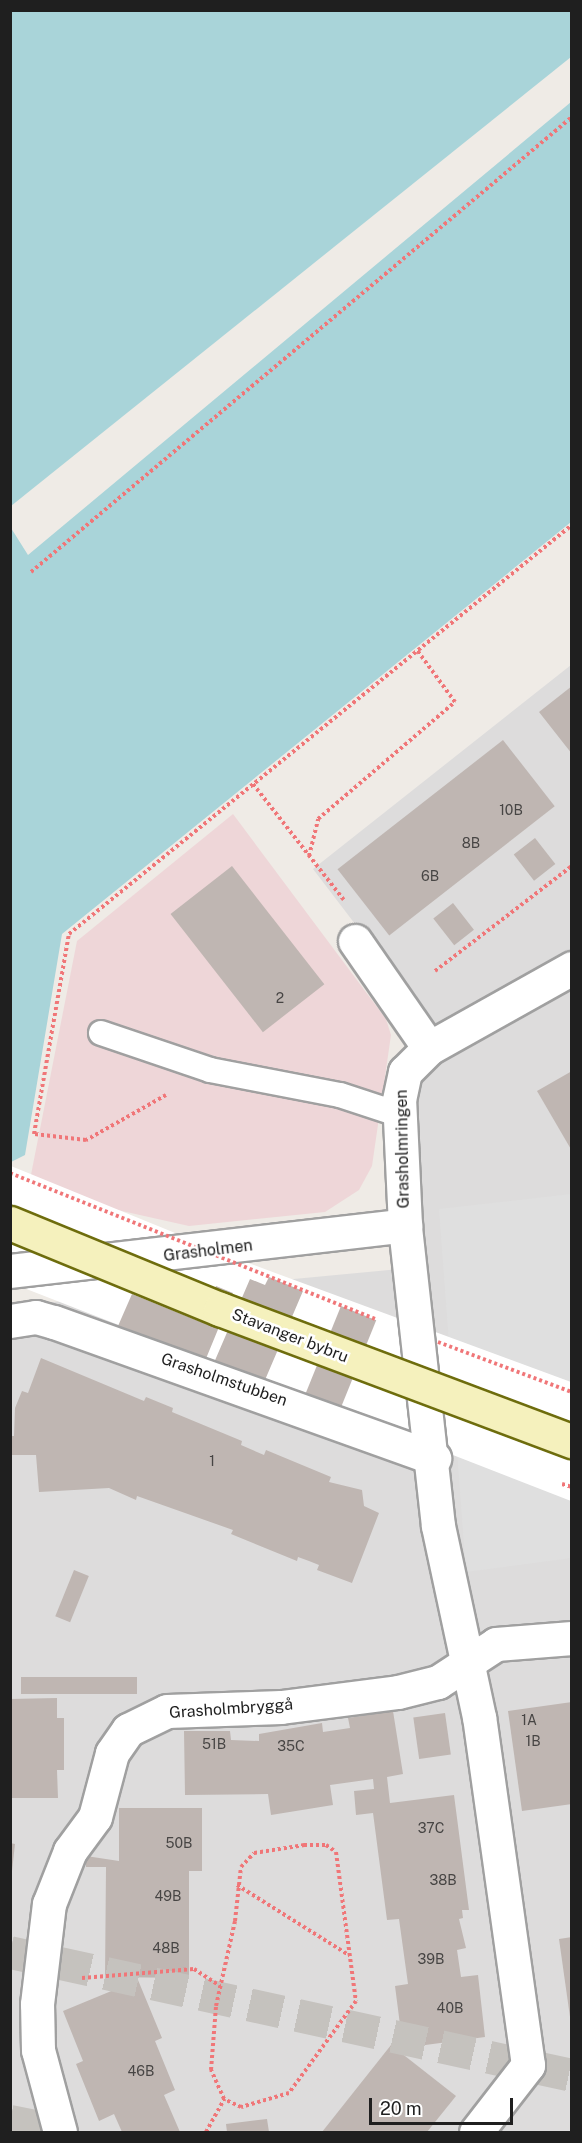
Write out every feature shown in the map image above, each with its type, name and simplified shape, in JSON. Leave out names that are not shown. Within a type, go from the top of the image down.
[{"type":"main road","name":"Stavanger bybru","points":[[10,1223],[220,1309],[572,1441]]},
{"type":"street","points":[[355,941],[429,1048]]},
{"type":"street","name":"Grasholmringen","points":[[405,1225],[399,1100],[405,1072],[429,1048],[572,968]]},
{"type":"street","points":[[405,1225],[434,1458],[438,1526],[468,1659],[502,1860],[528,2065],[476,2133]]},
{"type":"street","name":"Grasholmen","points":[[10,1271],[405,1225]]},
{"type":"street","name":"Grasholmstubben","points":[[10,1321],[36,1317],[54,1322],[434,1458]]},
{"type":"street","points":[[468,1659],[496,1644],[572,1638]]},
{"type":"street","name":"Grasholmbryggå","points":[[60,2133],[38,2050],[37,2004],[49,1904],[70,1851],[95,1817],[112,1753],[128,1730],[167,1711],[280,1707],[398,1692],[438,1682],[468,1659]]},
{"type":"lane","points":[[100,1033],[210,1070],[340,1095],[401,1115]]},
{"type":"path","points":[[31,572],[572,117]]},
{"type":"path","points":[[210,1070],[86,1140],[34,1134],[69,934],[572,525]]},
{"type":"path","points":[[309,856],[318,819],[455,702],[417,650]]},
{"type":"path","points":[[253,784],[349,907],[355,941]]},
{"type":"path","points":[[435,971],[572,866]]},
{"type":"path","points":[[10,1173],[385,1323]]},
{"type":"path","points":[[429,1339],[572,1392]]},
{"type":"path","points":[[304,1845],[332,1847],[351,1956],[354,2006],[289,2092],[251,2108],[225,2099],[211,2070],[220,1986],[235,1921],[237,1884],[241,1867],[254,1853],[304,1845]]},
{"type":"path","points":[[237,1884],[351,1956]]},
{"type":"path","points":[[86,1978],[110,1972],[194,1970],[220,1986]]},
{"type":"path","points":[[206,2133],[225,2099]]},
{"type":"shaded area","points":[[571,665],[571,2132],[11,2132],[11,1306],[410,1268],[420,1009],[313,869]]},
{"type":"shaded area","points":[[233,814],[386,1019],[391,1035],[372,1166],[359,1190],[325,1212],[189,1226],[28,1190],[77,941]]},
{"type":"shaded area","points":[[571,1194],[571,1558],[466,1572],[439,1209]]},
{"type":"water","points":[[11,10],[571,11],[571,57],[11,506]]},
{"type":"water","points":[[571,102],[571,522],[62,934],[25,1155],[11,1162],[11,528],[28,555]]},
{"type":"pier","points":[[11,1166],[251,1264],[571,1382],[571,1501],[11,1283]]},
{"type":"building","points":[[572,686],[572,754],[539,712]]},
{"type":"building","points":[[503,740],[555,806],[389,935],[338,869]]},
{"type":"building","points":[[535,838],[555,864],[534,881],[514,855]]},
{"type":"building","points":[[232,866],[324,984],[263,1032],[171,914]]},
{"type":"building","points":[[453,903],[474,930],[454,945],[433,918]]},
{"type":"building","points":[[572,1071],[572,1151],[537,1091]]},
{"type":"building","points":[[269,1277],[303,1291],[262,1387],[213,1365],[250,1279],[265,1285]]},
{"type":"building","points":[[216,1286],[233,1293],[205,1361],[118,1326],[132,1294],[201,1322]]},
{"type":"building","points":[[341,1306],[376,1320],[337,1418],[302,1403]]},
{"type":"building","points":[[41,1358],[144,1401],[146,1397],[173,1408],[172,1412],[242,1441],[241,1445],[264,1455],[266,1450],[331,1477],[329,1482],[362,1490],[364,1506],[379,1513],[352,1583],[317,1570],[319,1565],[298,1557],[297,1561],[231,1534],[233,1530],[137,1496],[136,1500],[109,1488],[39,1492],[36,1455],[10,1455],[10,1436],[14,1436],[15,1408],[22,1391],[28,1393]]},
{"type":"building","points":[[74,1570],[89,1576],[70,1622],[55,1616]]},
{"type":"building","points":[[21,1677],[137,1677],[137,1694],[21,1694]]},
{"type":"building","points":[[57,1698],[57,1718],[64,1718],[64,1770],[57,1770],[58,1798],[10,1798],[10,1699]]},
{"type":"building","points":[[572,1702],[572,1804],[522,1811],[508,1711]]},
{"type":"building","points":[[393,1711],[403,1774],[387,1777],[390,1803],[454,1795],[469,1910],[462,1910],[463,1918],[459,1919],[466,1948],[457,1950],[461,1977],[478,1975],[485,2037],[403,2048],[395,1986],[408,1984],[399,1919],[387,1920],[373,1813],[356,1815],[354,1791],[374,1789],[373,1779],[330,1785],[333,1805],[271,1815],[268,1794],[185,1795],[184,1731],[230,1731],[231,1740],[259,1741],[259,1734],[322,1723],[323,1732],[350,1728],[348,1718]]},
{"type":"building","points":[[445,1713],[451,1755],[419,1759],[413,1717]]},
{"type":"building","points":[[119,1808],[202,1808],[202,1871],[189,1871],[189,1978],[105,1977],[106,1867],[86,1867],[86,1856],[119,1861]]},
{"type":"building","points":[[10,1843],[15,1844],[12,1871],[10,1871]]},
{"type":"building","points":[[572,1937],[572,2017],[570,2017],[559,1939]]},
{"type":"building","points":[[138,1980],[162,2038],[155,2041],[175,2090],[164,2095],[180,2132],[122,2132],[114,2114],[99,2121],[76,2064],[83,2061],[63,2011]]},
{"type":"building","points":[[391,2045],[456,2096],[427,2132],[322,2132]]},
{"type":"building","points":[[267,2119],[269,2132],[227,2132],[226,2124]]},
{"type":"tunnel","points":[[10,1952],[572,2075]]},
{"type":"tunnel","points":[[10,2121],[65,2132]]}]
